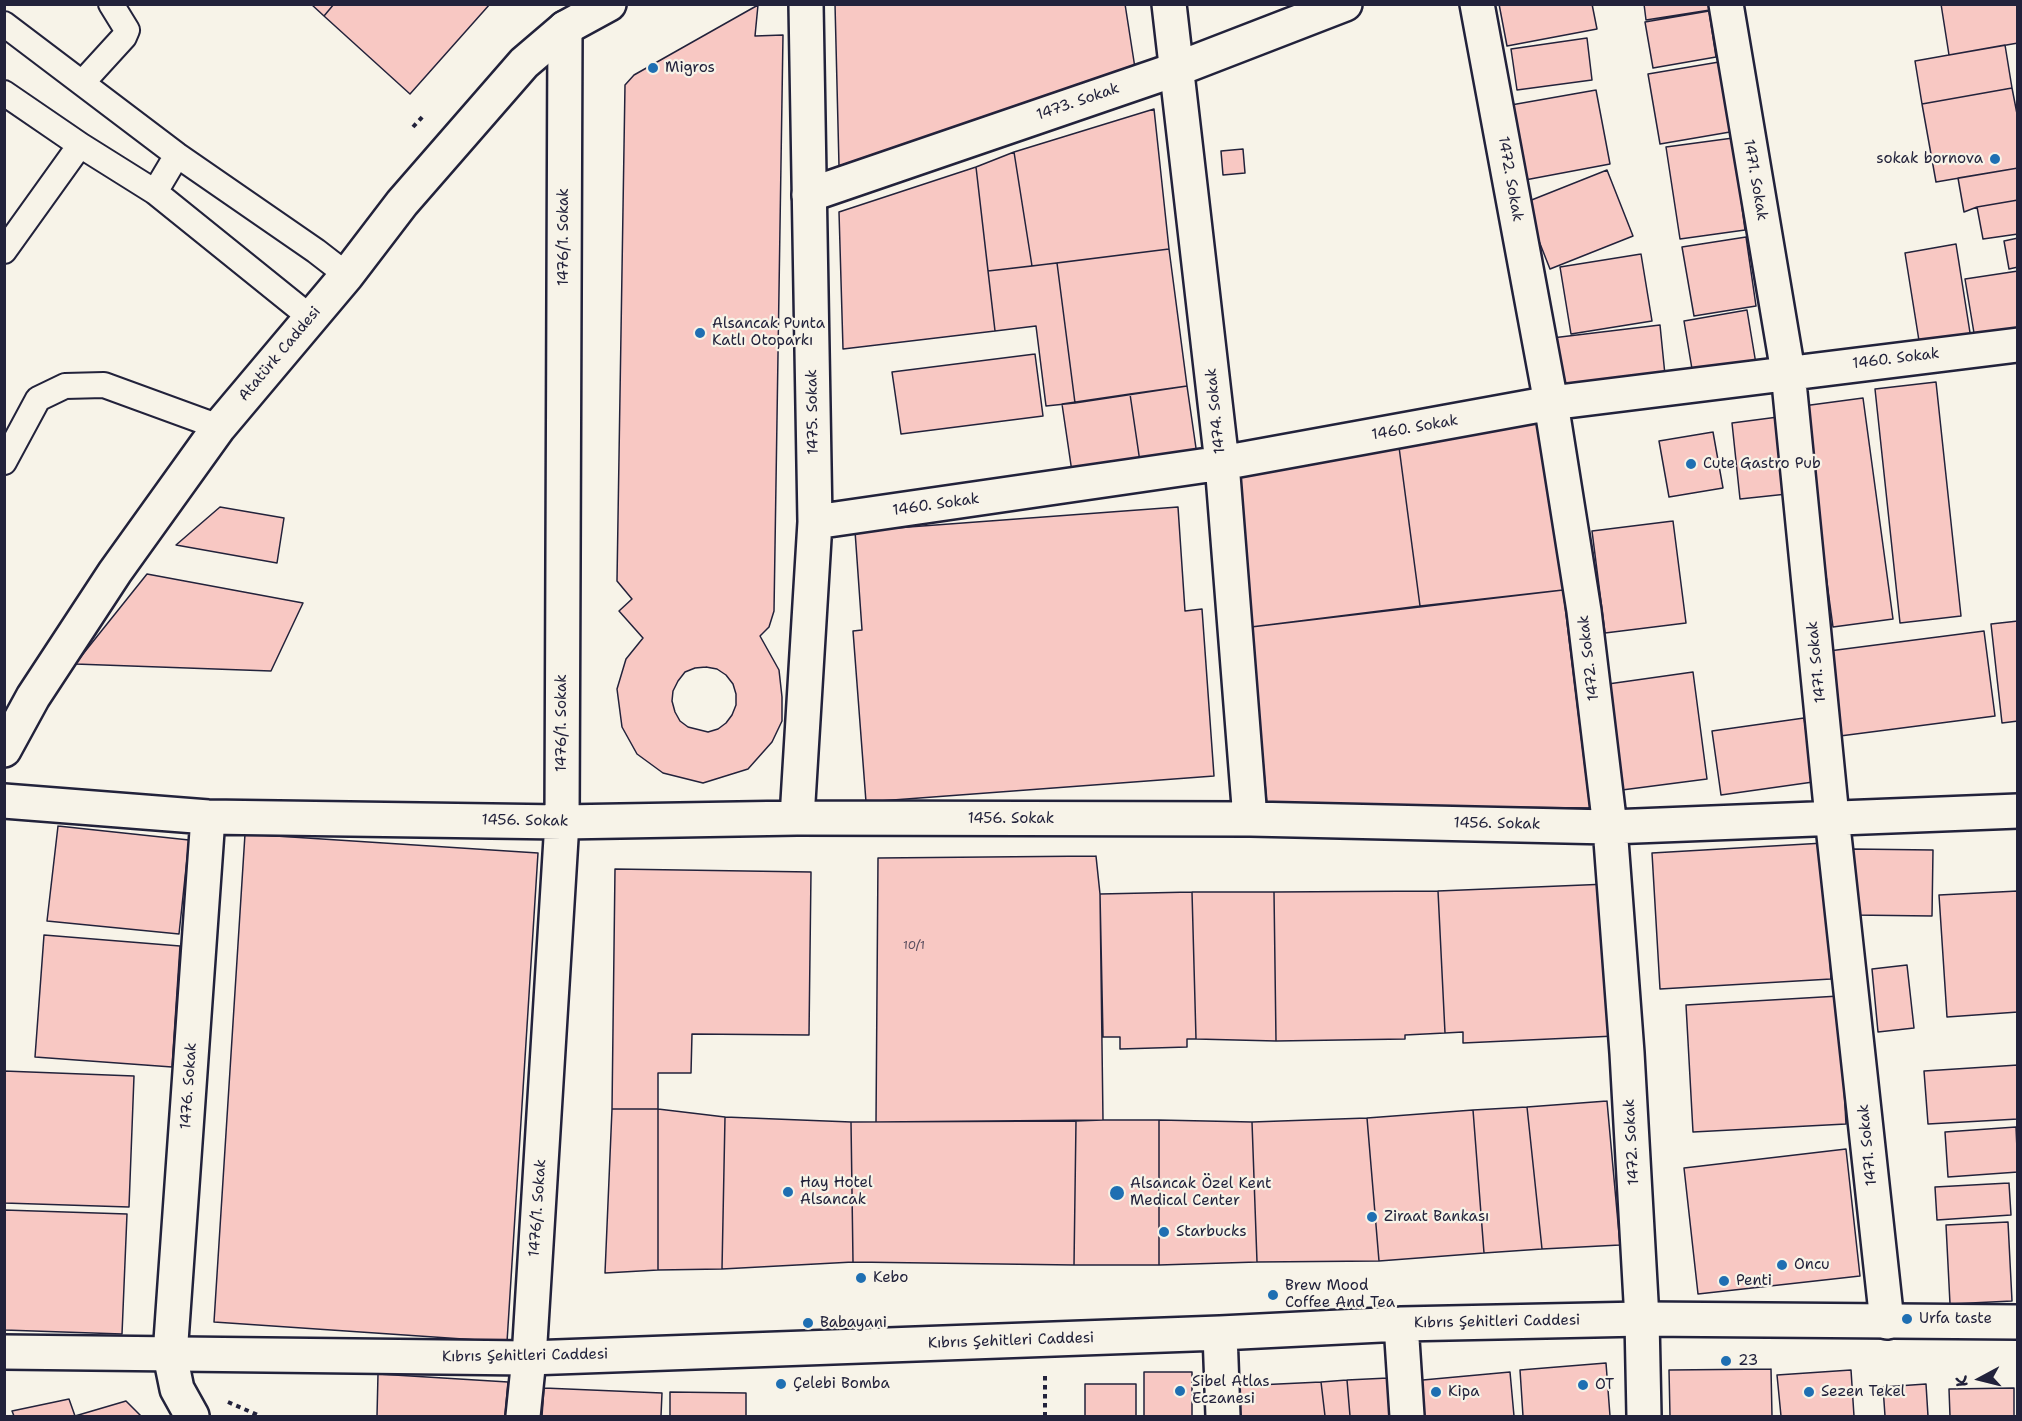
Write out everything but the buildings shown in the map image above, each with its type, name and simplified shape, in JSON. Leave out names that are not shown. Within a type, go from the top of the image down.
[{"type":"street","name":"Atatürk Caddesi","points":[[4,750],[33,697],[115,572],[219,427],[347,275],[402,203],[524,63],[564,28],[609,4]]},
{"type":"street","name":"1475. Sokak","points":[[797,818],[815,522],[806,4]]},
{"type":"street","name":"1474. Sokak","points":[[1169,4],[1222,463],[1250,819]]},
{"type":"street","name":"1473. Sokak","points":[[809,195],[1177,69],[1345,4]]},
{"type":"street","name":"1472. Sokak","points":[[1478,4],[1551,403],[1584,611],[1610,827],[1627,1053],[1642,1319],[1644,1416]]},
{"type":"street","name":"1471. Sokak","points":[[1726,4],[1788,372],[1832,817],[1887,1322]]},
{"type":"street","name":"1476/1. Sokak","points":[[523,1416],[529,1358],[562,822],[564,28]]},
{"type":"street","name":"1460. Sokak","points":[[815,522],[1222,463],[1551,403],[2018,345]]},
{"type":"street","name":"1456. Sokak","points":[[4,801],[208,817],[562,822],[797,818],[1250,819],[1610,827],[2018,811]]},
{"type":"street","name":"1476. Sokak","points":[[192,1416],[177,1389],[170,1354],[208,817]]},
{"type":"street","name":"Kıbrıs Şehitleri Caddesi","points":[[4,1353],[529,1358],[1220,1333],[1401,1324],[1642,1319],[2018,1322]]},
{"type":"street","points":[[1401,1324],[1407,1416]]},
{"type":"street","points":[[1220,1333],[1223,1416]]},
{"type":"lane","points":[[82,83],[124,37],[127,30],[111,4]]},
{"type":"lane","points":[[4,24],[177,155],[347,275]]},
{"type":"lane","points":[[5,93],[80,145],[155,192],[310,317]]},
{"type":"lane","points":[[4,251],[80,145]]},
{"type":"lane","points":[[155,192],[177,155]]},
{"type":"lane","points":[[4,462],[38,399],[65,386],[104,385],[219,427]]},
{"type":"place","name":"Migros","points":[[653,68]]},
{"type":"place","name":"sokak bornova","points":[[1995,159]]},
{"type":"place","name":"Alsancak Punta Katlı Otoparkı","points":[[700,333]]},
{"type":"place","name":"Cute Gastro Pub","points":[[1691,464]]},
{"type":"place","name":"Hay Hotel Alsancak","points":[[788,1192]]},
{"type":"place","name":"Alsancak Özel Kent Medical Center","points":[[1117,1193]]},
{"type":"place","name":"Ziraat Bankası","points":[[1372,1217]]},
{"type":"place","name":"Starbucks","points":[[1164,1232]]},
{"type":"place","name":"Oncu","points":[[1782,1265]]},
{"type":"place","name":"Kebo","points":[[861,1278]]},
{"type":"place","name":"Penti","points":[[1724,1281]]},
{"type":"place","name":"Brew Mood Coffee And Tea","points":[[1273,1295]]},
{"type":"place","name":"Urfa taste","points":[[1907,1319]]},
{"type":"place","name":"Babayani","points":[[808,1323]]},
{"type":"place","name":"23","points":[[1726,1361]]},
{"type":"place","name":"Çelebi Bomba","points":[[781,1384]]},
{"type":"place","name":"OT","points":[[1583,1385]]},
{"type":"place","name":"Sibel Atlas Eczanesi","points":[[1180,1391]]},
{"type":"place","name":"Kipa","points":[[1436,1392]]},
{"type":"place","name":"Sezen Tekel","points":[[1809,1392]]}]
